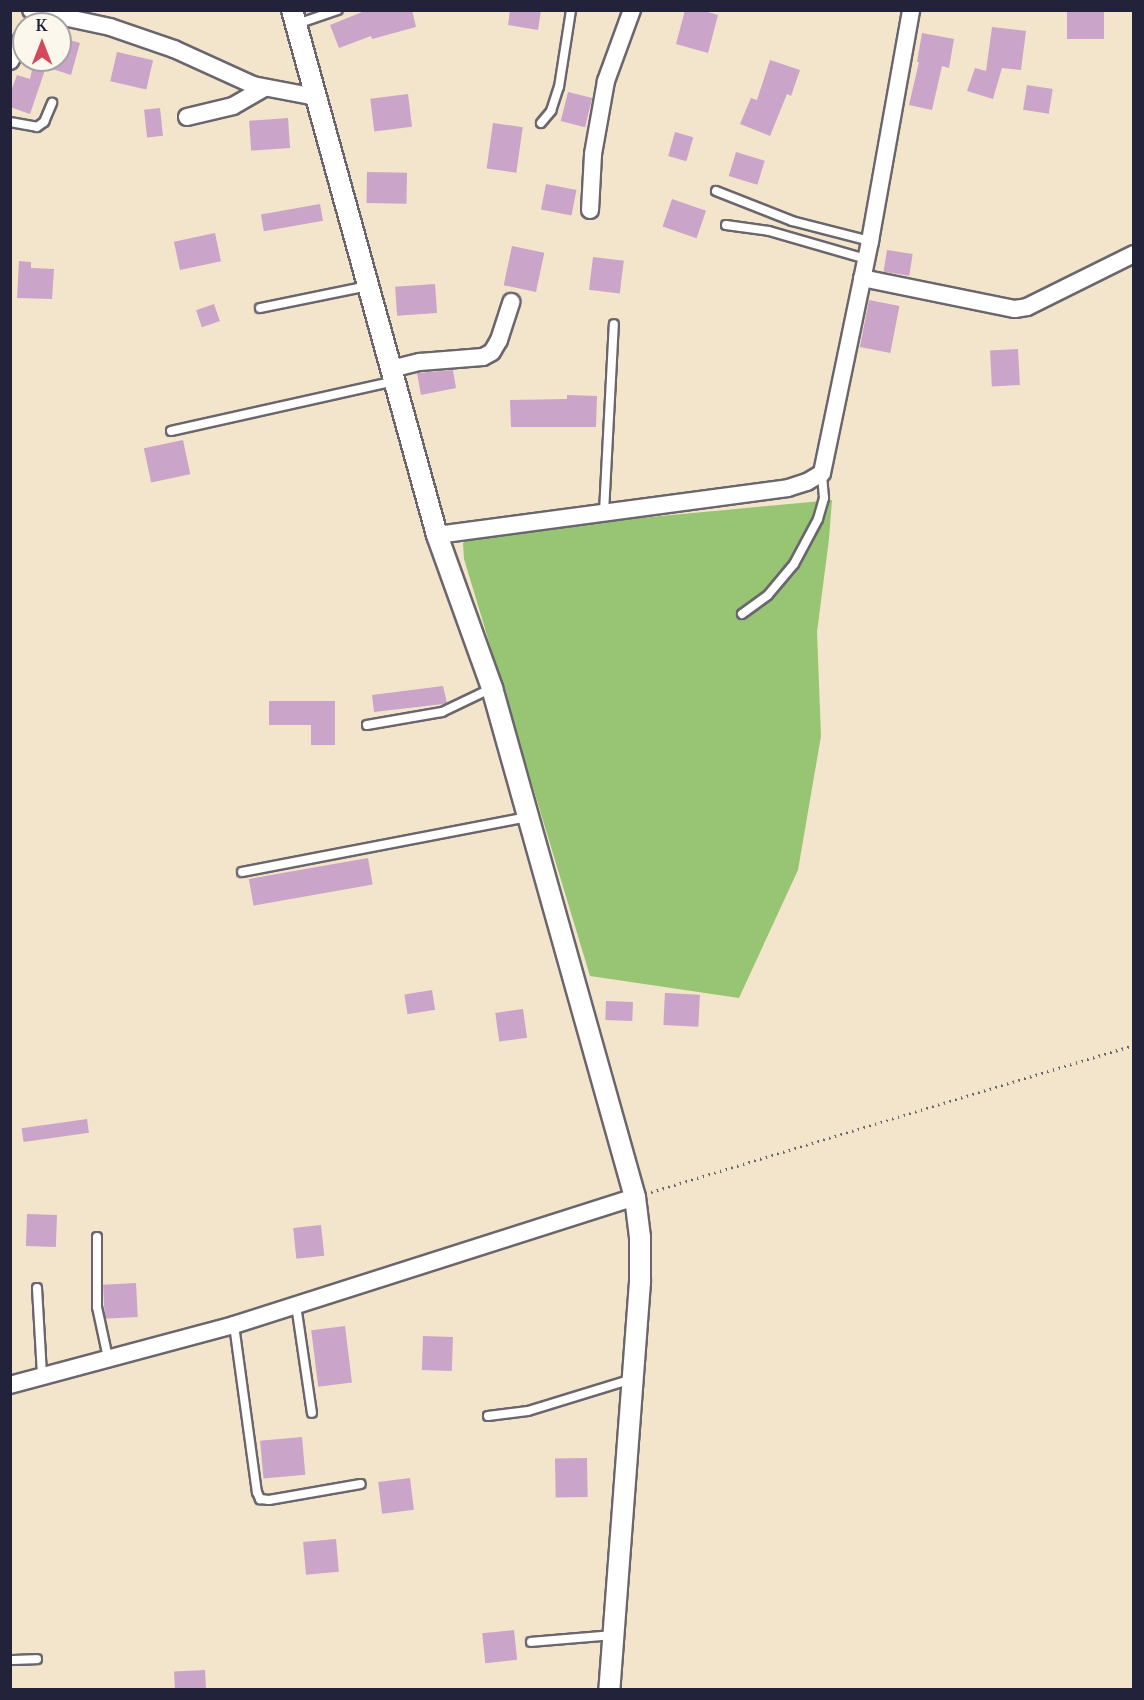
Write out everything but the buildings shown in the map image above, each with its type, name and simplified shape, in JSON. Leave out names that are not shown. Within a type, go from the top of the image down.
[{"type":"street","points":[[590,210],[593,153],[606,81],[632,10]]},
{"type":"street","points":[[437,535],[788,488],[807,482],[822,473],[870,241],[912,10]]},
{"type":"street","points":[[294,17],[437,535],[492,688],[635,1197],[640,1237],[635,1378],[609,1689]]},
{"type":"street","points":[[72,22],[110,27],[174,49],[264,88],[316,97]]},
{"type":"street","points":[[187,117],[233,106],[250,99],[264,88]]},
{"type":"street","points":[[862,278],[1015,309],[1027,308],[1134,254]]},
{"type":"street","points":[[393,375],[420,362],[483,357],[492,352],[500,340],[511,302]]},
{"type":"street","points":[[10,1384],[234,1324],[635,1197]]},
{"type":"lane","points":[[294,17],[338,10]]},
{"type":"lane","points":[[541,123],[551,111],[559,87],[571,10]]},
{"type":"lane","points":[[10,122],[37,127],[44,122],[52,103]]},
{"type":"lane","points":[[716,191],[792,221],[870,241]]},
{"type":"lane","points":[[726,225],[769,231],[866,259]]},
{"type":"lane","points":[[260,308],[369,286]]},
{"type":"lane","points":[[604,512],[614,324]]},
{"type":"lane","points":[[171,431],[393,375]]},
{"type":"lane","points":[[742,614],[768,596],[794,564],[818,519],[824,498],[822,473]]},
{"type":"lane","points":[[367,725],[442,712],[492,688]]},
{"type":"lane","points":[[242,872],[528,817]]},
{"type":"lane","points":[[97,1238],[97,1307],[108,1358]]},
{"type":"lane","points":[[37,1288],[42,1376]]},
{"type":"lane","points":[[296,1305],[312,1413]]},
{"type":"lane","points":[[234,1324],[257,1492],[260,1499],[269,1500],[361,1484]]},
{"type":"lane","points":[[488,1416],[528,1411],[635,1378]]},
{"type":"lane","points":[[531,1642],[614,1635]]},
{"type":"lane","points":[[10,1660],[37,1659]]},
{"type":"path","points":[[635,1197],[1134,1045]]},
{"type":"green space","points":[[832,500],[817,632],[821,736],[798,870],[739,998],[590,976],[464,559],[463,543],[479,533]]}]
